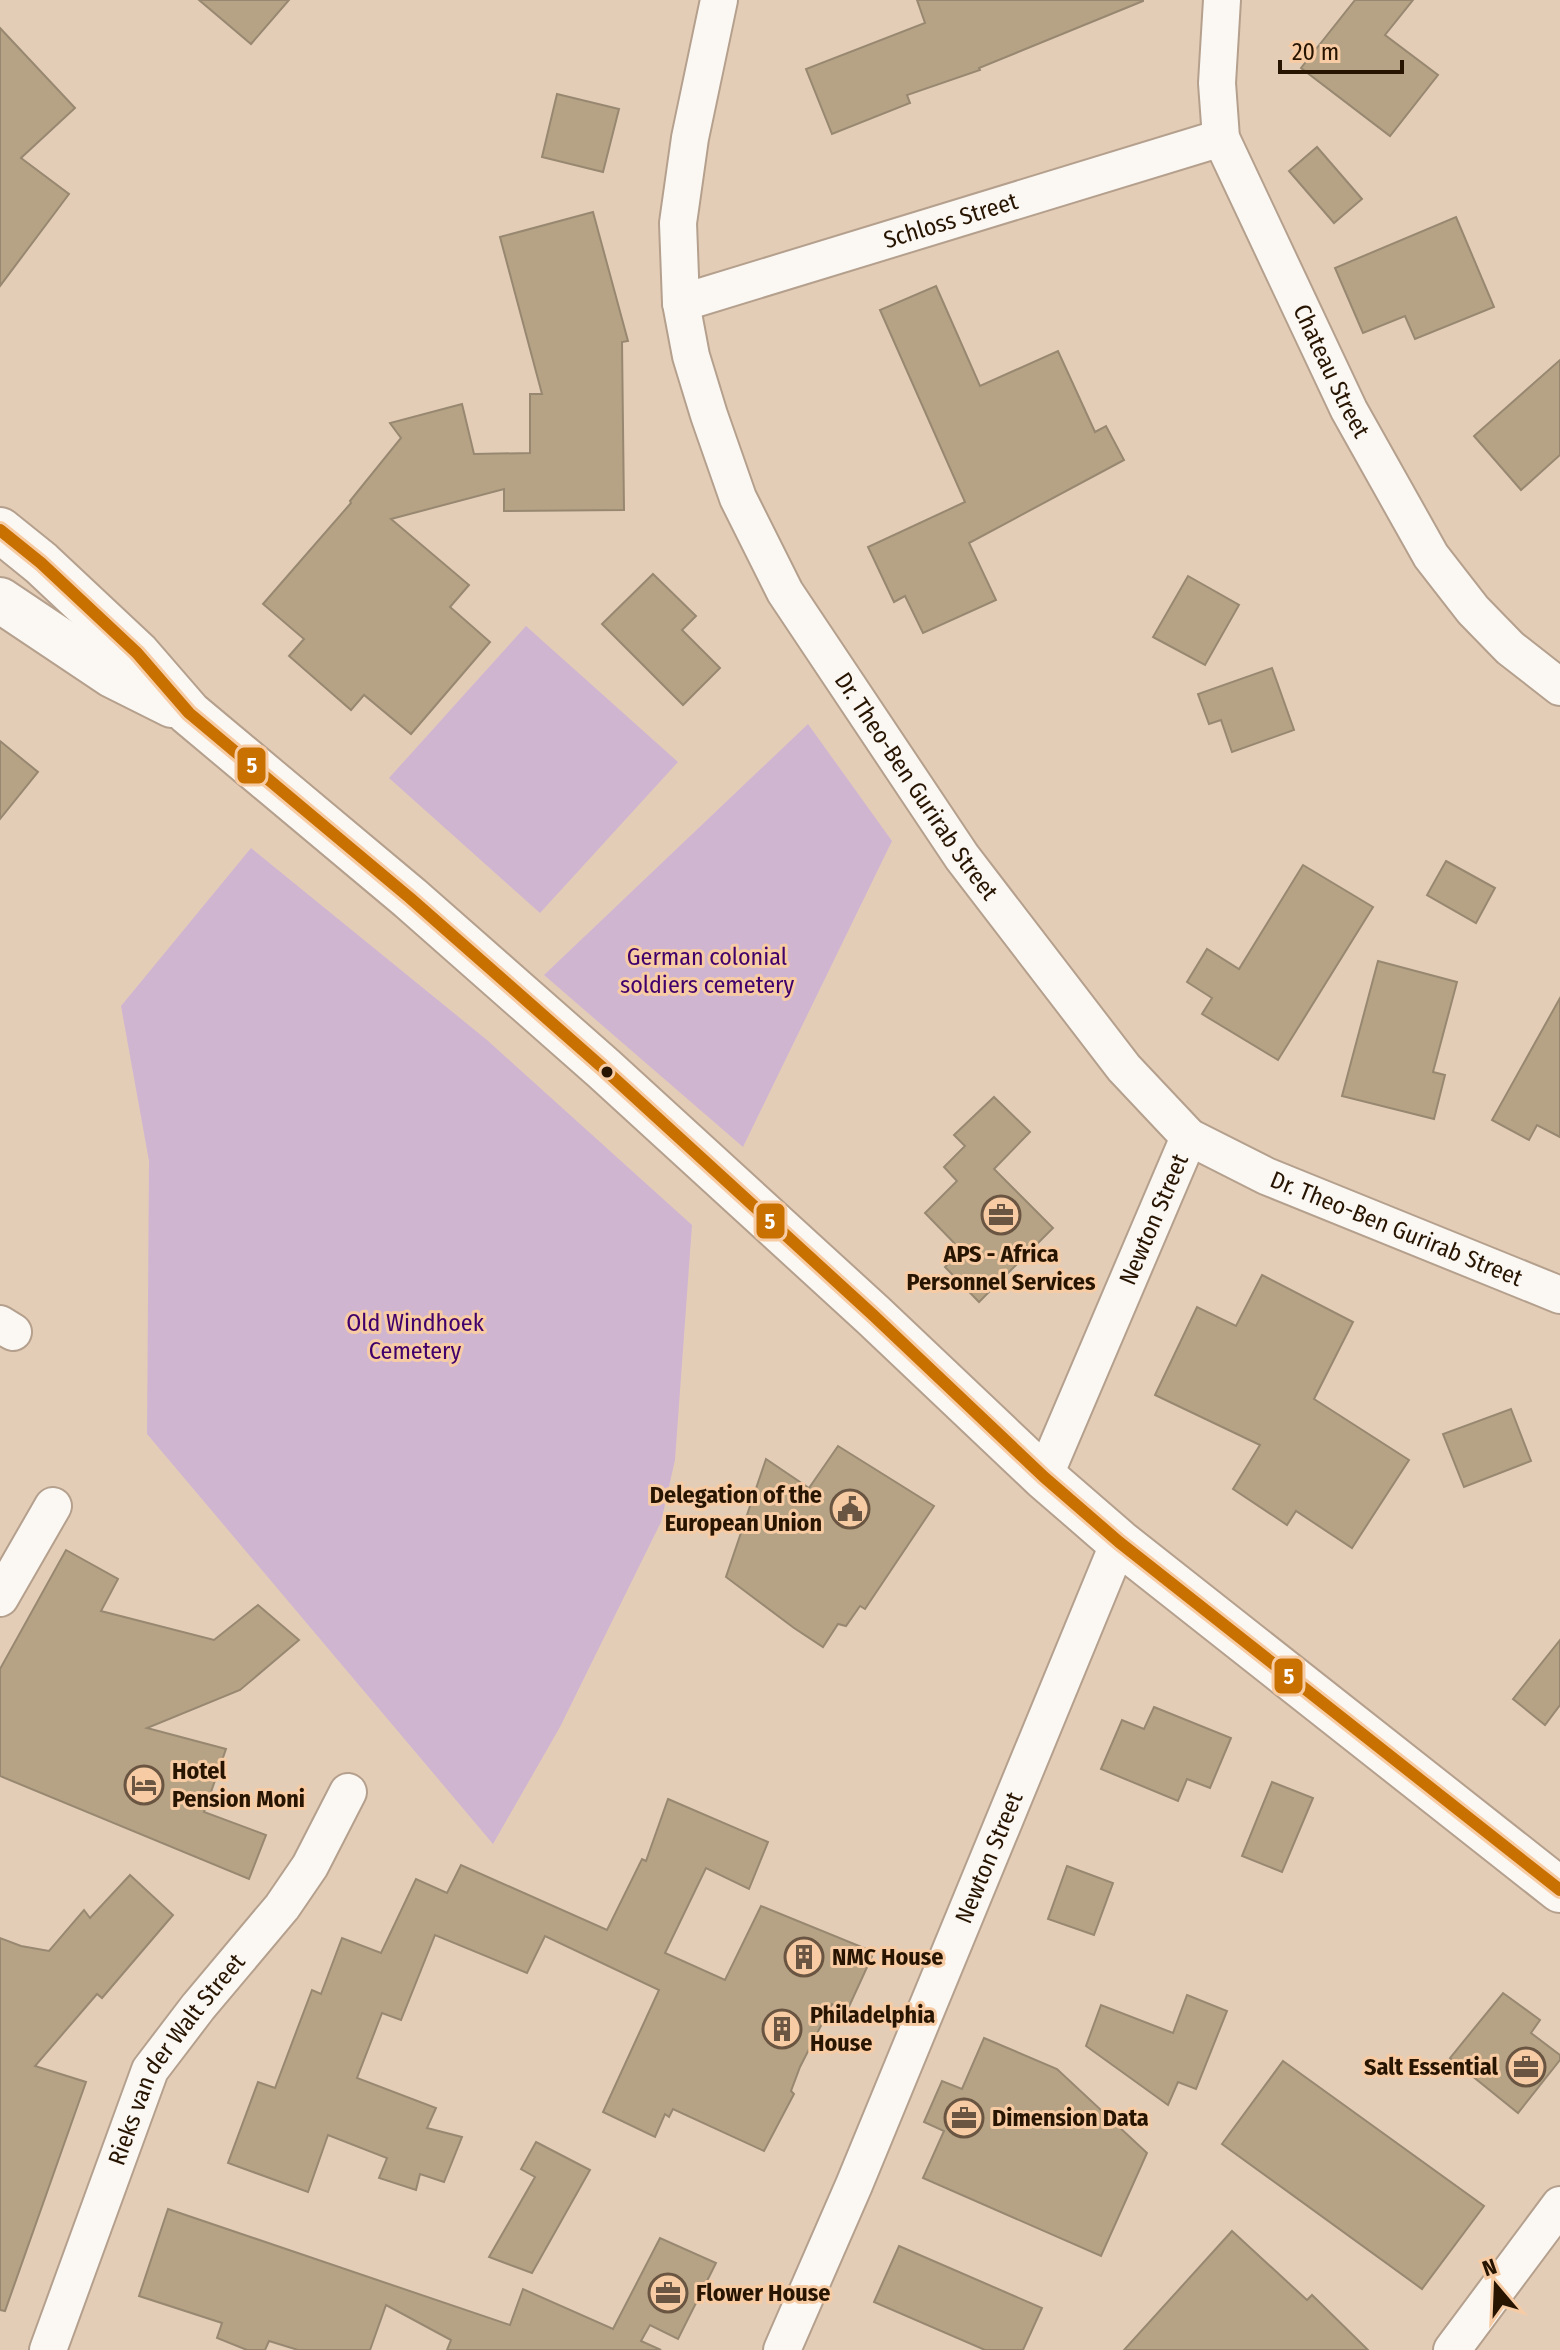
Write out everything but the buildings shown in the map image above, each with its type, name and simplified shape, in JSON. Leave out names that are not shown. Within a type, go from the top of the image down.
[{"type":"main road","points":[[0,530],[41,563],[137,653],[189,713],[410,898],[603,1068],[873,1315],[1044,1477],[1119,1542],[1560,1890]]},
{"type":"main road","points":[[0,600],[112,675],[189,713]]},
{"type":"street","name":"Dr. Theo-Ben Gurirab Street","points":[[719,0],[690,138],[678,223],[681,303],[691,356],[718,443],[738,498],[785,592],[962,857],[1124,1068],[1189,1137],[1266,1176],[1560,1295]]},
{"type":"street","name":"Chateau Street","points":[[1222,0],[1217,83],[1221,138],[1349,410],[1431,556],[1473,610],[1510,648],[1560,687]]},
{"type":"street","name":"Schloss Street","points":[[681,303],[1221,138]]},
{"type":"street","name":"Newton Street","points":[[1044,1477],[1189,1137]]},
{"type":"street","points":[[0,1598],[53,1506]]},
{"type":"street","name":"Newton Street","points":[[782,2350],[854,2185],[1119,1542]]},
{"type":"street","name":"Rieks van der Walt Street","points":[[48,2350],[150,2070],[282,1907],[310,1866],[348,1792]]},
{"type":"street","points":[[1452,2350],[1560,2205]]},
{"type":"green space","points":[[526,626],[678,762],[540,913],[389,778]]},
{"type":"green space","name":"German colonial soldiers cemetery","points":[[808,724],[892,841],[743,1147],[544,975]]},
{"type":"green space","name":"Old Windhoek Cemetery","points":[[251,848],[487,1040],[692,1225],[675,1460],[661,1522],[560,1727],[493,1844],[147,1434],[149,1161],[121,1006]]},
{"type":"transit line","name":"5","points":[[0,530],[41,563],[137,653],[189,713],[410,898],[603,1068],[873,1315],[1044,1477],[1119,1542],[1560,1890]]},
{"type":"place","name":"APS - Africa Personnel Services","points":[[1001,1215]]},
{"type":"place","name":"Delegation of the European Union","points":[[850,1509]]},
{"type":"place","name":"Hotel Pension Moni","points":[[144,1785]]},
{"type":"place","name":"NMC House","points":[[804,1957]]},
{"type":"place","name":"Philadelphia House","points":[[782,2029]]},
{"type":"place","name":"Salt Essential","points":[[1526,2067]]},
{"type":"place","name":"Dimension Data","points":[[964,2118]]},
{"type":"place","name":"Flower House","points":[[668,2293]]}]
